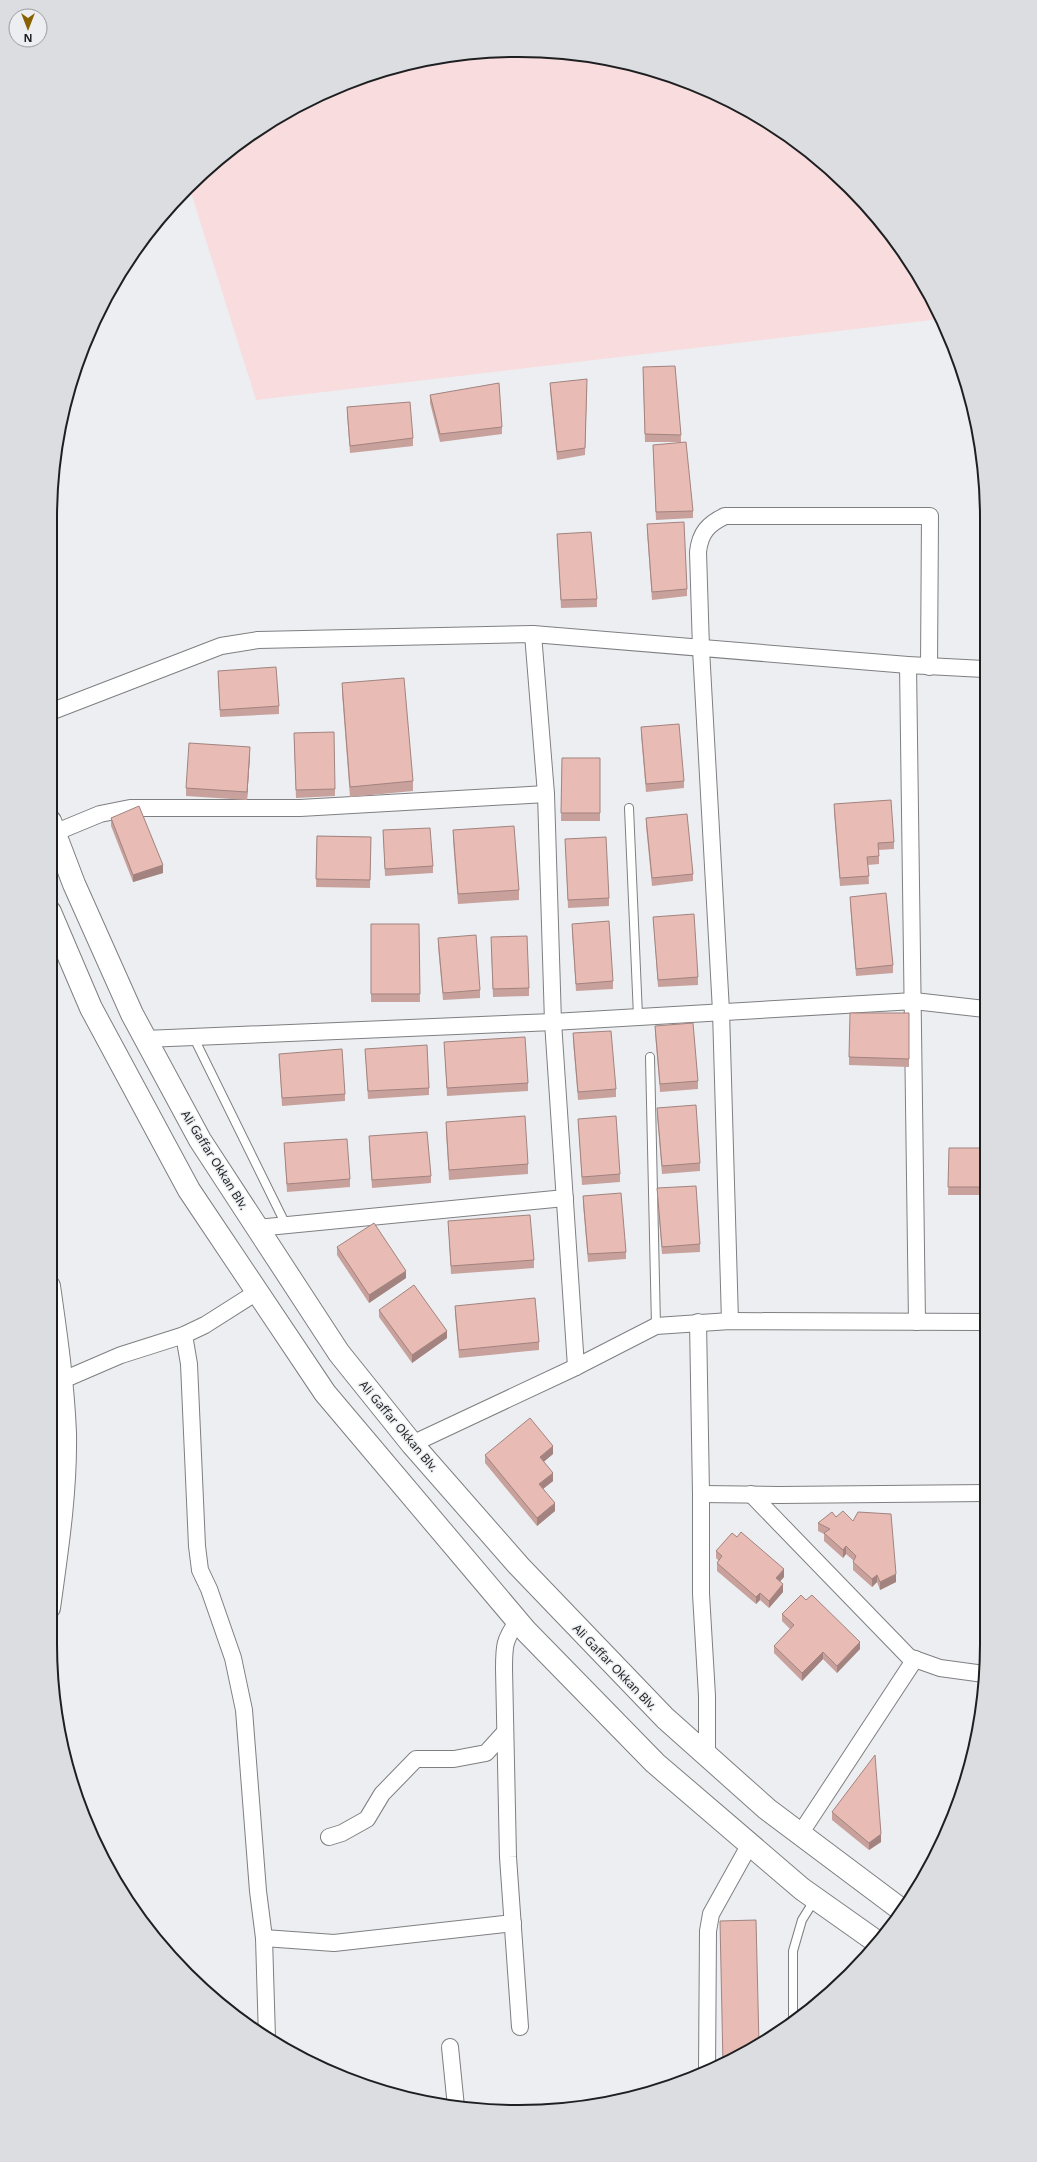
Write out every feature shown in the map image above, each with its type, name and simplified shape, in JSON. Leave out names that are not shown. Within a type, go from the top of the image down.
[{"type":"main road","name":"Ali Gaffar Okkan Blv.","points":[[57,841],[77,892],[146,1039],[200,1140],[339,1354],[412,1444],[518,1566],[665,1718],[767,1809],[897,1907]]},
{"type":"main road","points":[[57,928],[91,1008],[190,1190],[325,1393],[518,1622],[655,1763],[815,1898],[873,1939]]},
{"type":"street","points":[[730,1321],[721,1011],[701,649],[698,552],[699,541],[705,529],[713,522],[725,516],[930,516],[929,667]]},
{"type":"street","points":[[533,634],[546,794],[553,1022],[576,1367]]},
{"type":"street","points":[[57,709],[229,644],[258,640],[533,634],[929,667],[980,669]]},
{"type":"street","points":[[908,665],[914,1001],[917,1322]]},
{"type":"street","points":[[57,827],[100,814],[130,808],[300,808],[546,794]]},
{"type":"street","points":[[146,1039],[553,1022],[721,1011],[914,1001],[980,1009]]},
{"type":"street","points":[[257,1228],[565,1198]]},
{"type":"street","points":[[63,1380],[121,1355],[184,1335],[205,1325],[257,1292]]},
{"type":"street","points":[[412,1444],[576,1367],[656,1326],[730,1321],[980,1322]]},
{"type":"street","points":[[698,1322],[701,1594],[707,1696],[707,1756]]},
{"type":"street","points":[[184,1335],[189,1364],[197,1546],[200,1570],[209,1589],[233,1658],[244,1710],[258,1891],[264,1938],[267,2030]]},
{"type":"street","points":[[57,1337],[63,1380],[58,1434],[65,1480],[57,1558]]},
{"type":"street","points":[[701,1494],[980,1493]]},
{"type":"street","points":[[751,1494],[909,1657],[940,1668],[979,1673]]},
{"type":"street","points":[[518,1622],[510,1632],[504,1645],[508,1857],[520,2027]]},
{"type":"street","points":[[800,1834],[915,1660]]},
{"type":"street","points":[[329,1837],[342,1833],[367,1818],[382,1794],[416,1759],[454,1759],[486,1753],[505,1732]]},
{"type":"street","points":[[707,2064],[708,1931],[711,1914],[750,1844]]},
{"type":"street","points":[[264,1938],[334,1943],[513,1923]]},
{"type":"street","points":[[450,2047],[455,2101]]},
{"type":"lane","points":[[629,808],[638,1016]]},
{"type":"lane","points":[[193,1036],[286,1225]]},
{"type":"lane","points":[[650,1057],[656,1326]]},
{"type":"lane","points":[[793,2014],[793,1951],[802,1920],[815,1898]]},
{"type":"shaded area","points":[[518,57],[549,58],[609,66],[667,81],[695,92],[749,119],[799,152],[845,192],[885,238],[902,262],[935,320],[256,400],[191,193],[238,152],[262,135],[314,105],[370,81],[428,66],[458,61]]},
{"type":"building","points":[[675,366],[681,435],[645,434],[643,367]]},
{"type":"building","points":[[587,379],[585,448],[557,452],[550,383]]},
{"type":"building","points":[[499,383],[502,427],[440,434],[430,395]]},
{"type":"building","points":[[410,402],[413,438],[350,446],[347,407]]},
{"type":"building","points":[[686,442],[693,511],[656,512],[653,445]]},
{"type":"building","points":[[684,522],[687,589],[652,592],[647,524]]},
{"type":"building","points":[[591,532],[597,599],[561,600],[557,534]]},
{"type":"building","points":[[276,667],[279,706],[220,710],[218,671]]},
{"type":"building","points":[[404,678],[413,781],[350,787],[342,683]]},
{"type":"building","points":[[679,724],[684,781],[646,784],[641,727]]},
{"type":"building","points":[[334,732],[335,789],[296,790],[294,733]]},
{"type":"building","points":[[189,743],[250,747],[247,792],[186,788]]},
{"type":"building","points":[[562,758],[600,758],[600,813],[561,813]]},
{"type":"building","points":[[891,800],[894,842],[878,843],[879,856],[867,857],[869,876],[840,878],[834,804]]},
{"type":"building","points":[[139,806],[163,865],[133,875],[111,818]]},
{"type":"building","points":[[687,814],[693,874],[652,878],[646,818]]},
{"type":"building","points":[[514,826],[519,890],[458,894],[453,830]]},
{"type":"building","points":[[430,828],[433,866],[385,869],[383,830]]},
{"type":"building","points":[[317,836],[371,837],[370,880],[316,879]]},
{"type":"building","points":[[606,837],[609,898],[568,900],[565,839]]},
{"type":"building","points":[[886,893],[893,965],[856,969],[850,897]]},
{"type":"building","points":[[694,914],[698,977],[658,980],[653,917]]},
{"type":"building","points":[[609,921],[613,981],[576,984],[572,924]]},
{"type":"building","points":[[371,924],[419,924],[420,994],[371,994]]},
{"type":"building","points":[[476,935],[480,990],[443,993],[438,938]]},
{"type":"building","points":[[527,936],[529,988],[493,989],[491,937]]},
{"type":"building","points":[[850,1013],[909,1013],[909,1059],[849,1057]]},
{"type":"building","points":[[693,1023],[698,1081],[660,1084],[655,1026]]},
{"type":"building","points":[[611,1031],[616,1089],[578,1092],[573,1033]]},
{"type":"building","points":[[525,1037],[528,1083],[447,1088],[444,1042]]},
{"type":"building","points":[[427,1045],[429,1088],[368,1091],[365,1049]]},
{"type":"building","points":[[342,1049],[345,1094],[282,1098],[279,1054]]},
{"type":"building","points":[[696,1105],[700,1163],[662,1166],[657,1108]]},
{"type":"building","points":[[525,1116],[528,1164],[449,1170],[446,1122]]},
{"type":"building","points":[[616,1116],[620,1174],[582,1177],[578,1119]]},
{"type":"building","points":[[427,1132],[431,1176],[372,1180],[369,1136]]},
{"type":"building","points":[[347,1139],[350,1179],[287,1184],[284,1143]]},
{"type":"building","points":[[949,1148],[980,1148],[980,1187],[948,1187]]},
{"type":"building","points":[[696,1186],[700,1244],[662,1247],[657,1188]]},
{"type":"building","points":[[621,1193],[626,1252],[588,1254],[583,1196]]},
{"type":"building","points":[[530,1215],[534,1260],[451,1266],[448,1221]]},
{"type":"building","points":[[374,1223],[406,1271],[369,1295],[337,1247]]},
{"type":"building","points":[[414,1285],[447,1331],[412,1355],[379,1310]]},
{"type":"building","points":[[535,1298],[539,1342],[459,1350],[455,1306]]},
{"type":"building","points":[[530,1418],[553,1446],[540,1457],[553,1473],[539,1484],[555,1503],[537,1518],[485,1455]]},
{"type":"building","points":[[843,1511],[853,1521],[858,1512],[891,1514],[896,1574],[880,1582],[877,1575],[872,1579],[853,1562],[856,1556],[846,1546],[843,1550],[824,1533],[830,1529],[818,1523],[832,1512],[836,1517]]},
{"type":"building","points":[[741,1532],[784,1569],[776,1578],[783,1584],[769,1601],[760,1593],[756,1597],[717,1563],[722,1556],[716,1551],[732,1533],[737,1537]]},
{"type":"building","points":[[801,1595],[806,1600],[812,1595],[860,1642],[837,1666],[823,1652],[802,1673],[774,1646],[794,1625],[782,1614]]},
{"type":"building","points":[[875,1755],[881,1834],[869,1843],[832,1812]]},
{"type":"building","points":[[756,1920],[759,2037],[723,2057],[720,1921]]}]
